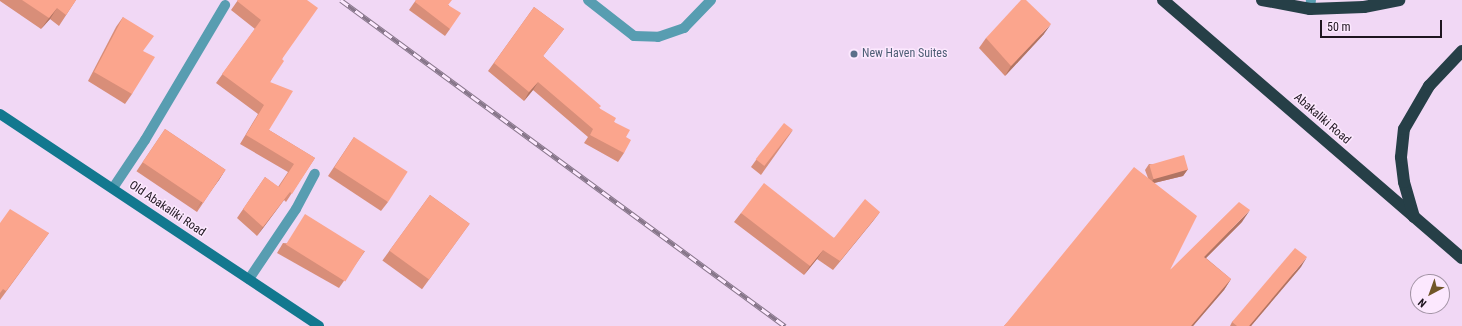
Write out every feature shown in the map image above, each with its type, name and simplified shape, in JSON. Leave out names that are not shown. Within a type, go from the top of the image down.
[{"type":"highway","name":"Abakaliki Road","points":[[1163,0],[1462,258]]},
{"type":"highway","points":[[1262,0],[1311,4],[1365,3],[1399,0]]},
{"type":"highway","points":[[1414,217],[1404,182],[1401,157],[1404,129],[1429,86],[1462,51]]},
{"type":"main road","name":"Old Abakaliki Road","points":[[0,114],[319,326]]},
{"type":"street","points":[[588,0],[634,36],[658,37],[684,28],[711,0]]},
{"type":"street","points":[[113,188],[145,140],[225,5]]},
{"type":"street","points":[[249,279],[296,209],[315,174]]},
{"type":"building","points":[[22,0],[76,0],[66,15],[57,8],[49,18]]},
{"type":"building","points":[[307,0],[318,8],[282,59],[284,61],[270,82],[293,91],[269,130],[315,158],[292,194],[290,192],[263,227],[243,209],[265,177],[279,187],[294,164],[246,135],[264,105],[222,74],[261,20],[237,1]]},
{"type":"building","points":[[416,0],[452,0],[448,5],[461,13],[450,29],[415,2]]},
{"type":"building","points":[[1021,0],[1026,0],[1051,24],[1011,66],[986,38]]},
{"type":"building","points":[[534,7],[564,29],[543,56],[601,106],[599,108],[616,118],[614,122],[630,130],[626,137],[631,140],[624,153],[590,135],[593,129],[538,82],[529,92],[494,63]]},
{"type":"building","points":[[123,17],[154,36],[143,51],[155,57],[132,94],[94,72]]},
{"type":"building","points":[[784,123],[793,130],[764,166],[756,159]]},
{"type":"building","points":[[165,129],[226,170],[203,203],[143,162]]},
{"type":"building","points":[[354,137],[408,172],[388,202],[334,167]]},
{"type":"building","points":[[1184,155],[1188,169],[1154,179],[1149,165]]},
{"type":"building","points":[[1134,167],[1197,216],[1170,270],[1239,202],[1250,210],[1204,257],[1231,279],[1191,326],[1004,326]]},
{"type":"building","points":[[764,183],[834,238],[865,199],[880,212],[840,261],[823,250],[810,266],[741,213]]},
{"type":"building","points":[[430,195],[470,224],[429,280],[389,251]]},
{"type":"building","points":[[10,209],[49,233],[6,291],[3,289],[0,293],[0,223]]},
{"type":"building","points":[[305,214],[364,251],[345,282],[286,245]]},
{"type":"building","points":[[1295,248],[1307,257],[1249,326],[1237,326],[1232,322]]},
{"type":"railway","points":[[341,0],[785,326]]},
{"type":"place","name":"New Haven Suites","points":[[854,54]]}]
